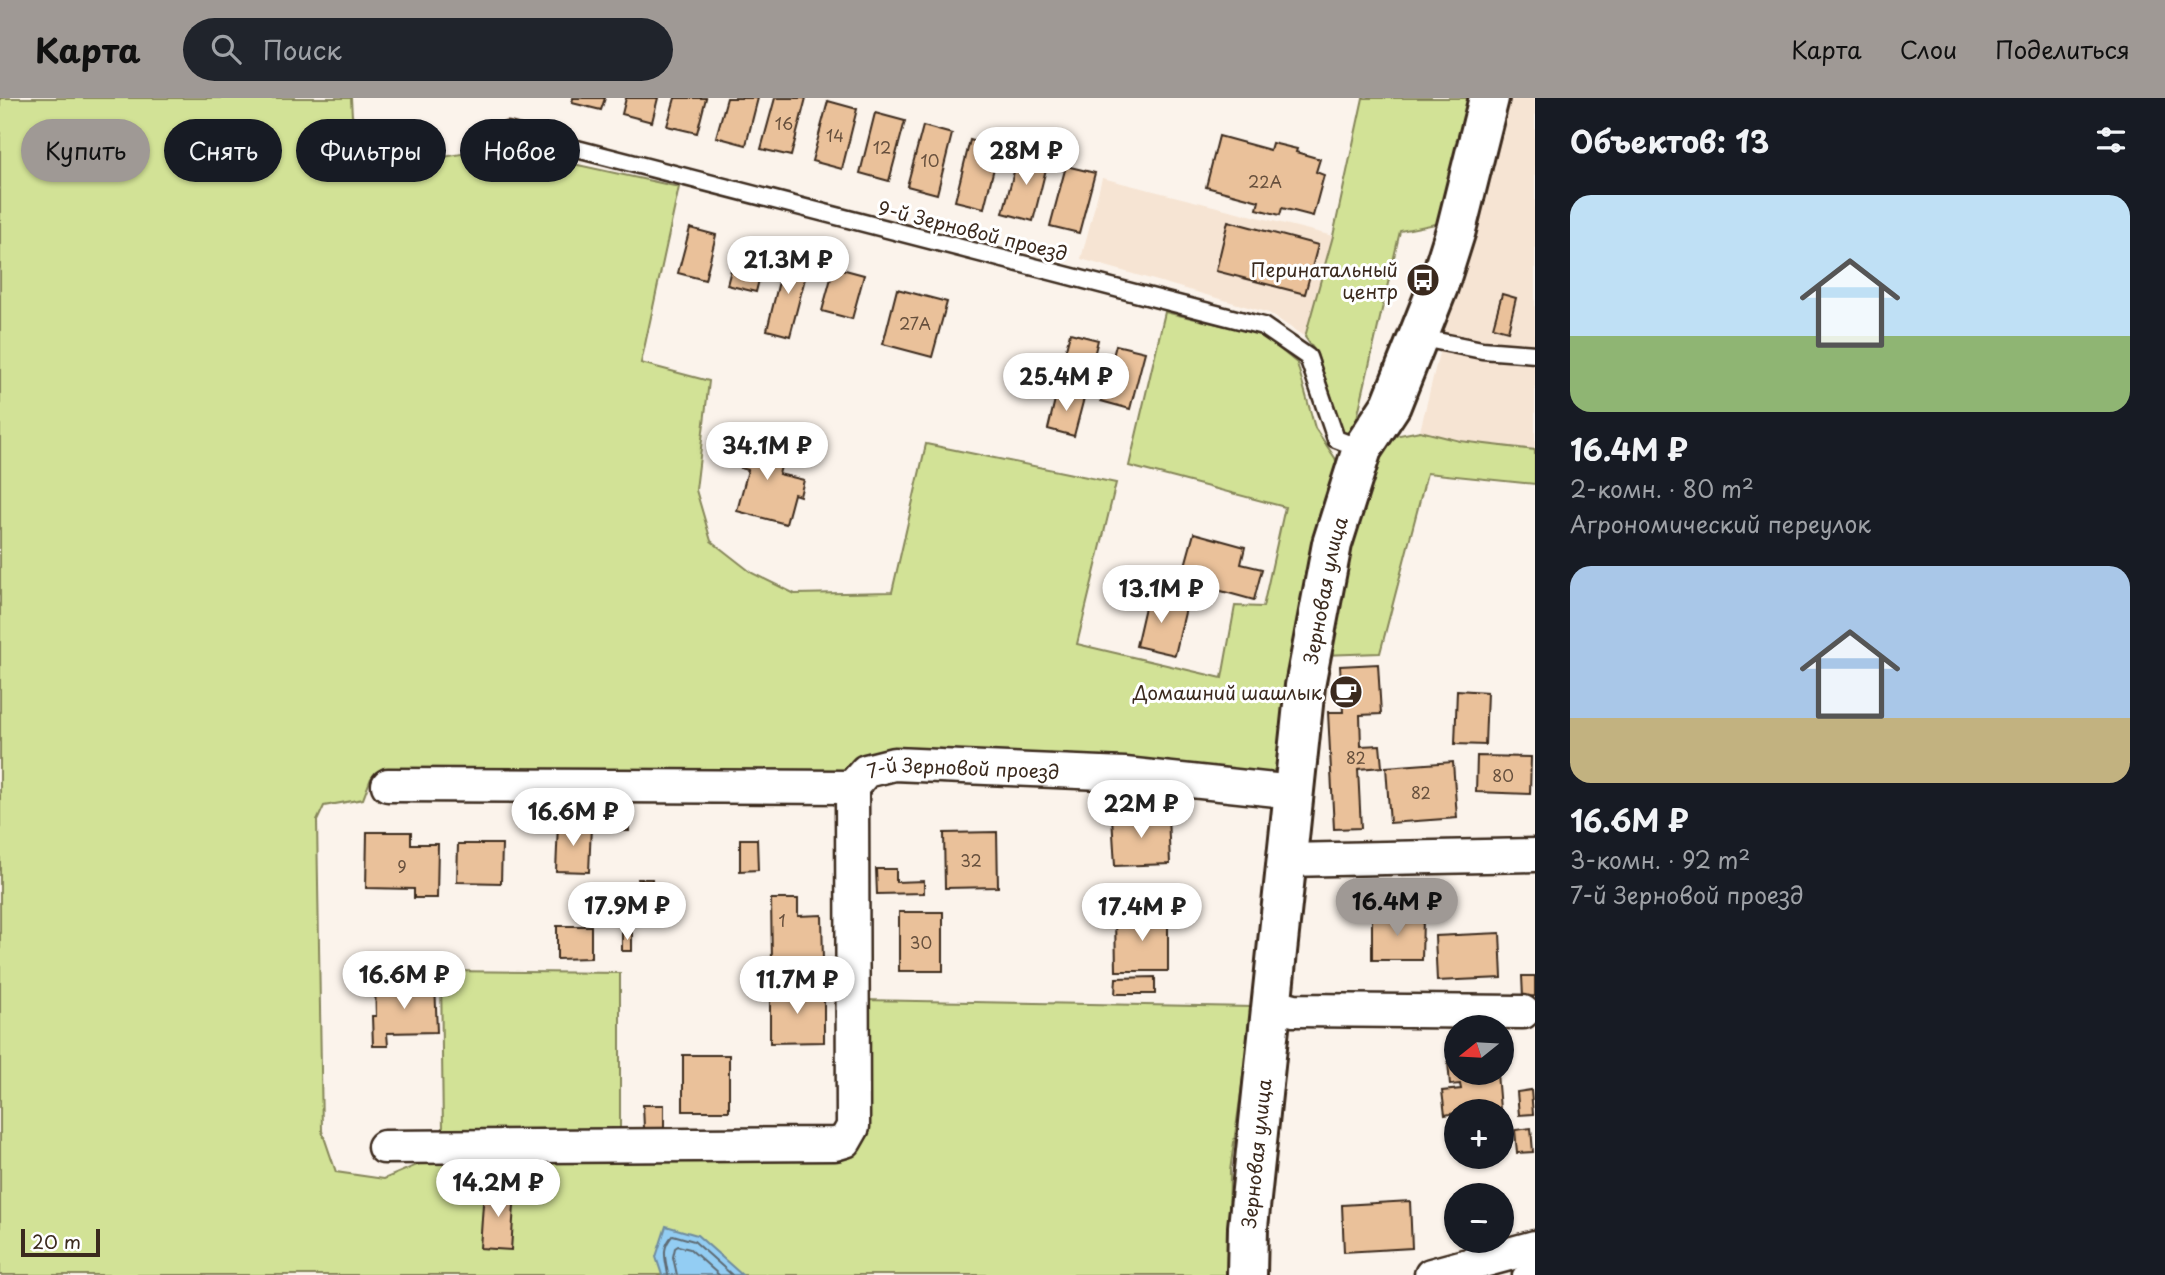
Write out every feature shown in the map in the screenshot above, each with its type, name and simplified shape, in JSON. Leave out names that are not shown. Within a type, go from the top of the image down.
[{"type":"street","name":"Зерновая улица","points":[[1247,1275],[1248,1227],[1305,687],[1332,544],[1362,449],[1387,396],[1407,340],[1437,287],[1456,230],[1489,98]]},
{"type":"street","name":"7-й Зерновой проезд","points":[[388,785],[852,787],[866,771],[894,764],[1125,774],[1294,792]]},
{"type":"street","points":[[384,1147],[835,1144],[845,1141],[852,1127],[852,787]]},
{"type":"street","points":[[1286,860],[1535,855]]},
{"type":"street","points":[[1271,1004],[1294,1010],[1523,1012]]},
{"type":"street","points":[[1431,1275],[1535,1247]]},
{"type":"lane","name":"9-й Зерновой проезд","points":[[580,150],[1263,326],[1308,357],[1336,439],[1362,449]]},
{"type":"lane","points":[[1407,340],[1535,354]]},
{"type":"lane","points":[[1521,1275],[1535,1270]]},
{"type":"shaded area","points":[[1501,98],[1535,98],[1535,450],[1460,441],[1420,431]]},
{"type":"shaded area","points":[[1102,178],[1333,236],[1305,337],[1269,313],[1081,259]]},
{"type":"green space","points":[[0,98],[351,98],[352,116],[355,119],[296,119],[296,182],[446,182],[446,157],[460,154],[460,182],[580,182],[580,165],[679,187],[641,363],[709,381],[696,490],[711,541],[752,573],[795,594],[892,592],[926,444],[1116,483],[1077,644],[1222,678],[1235,606],[1263,607],[1285,507],[1129,466],[1165,312],[1261,334],[1297,363],[1315,428],[1335,458],[1340,471],[1281,763],[1271,773],[1254,779],[674,777],[383,768],[371,778],[363,799],[324,806],[317,821],[322,1131],[336,1172],[384,1179],[431,1159],[837,1153],[863,1000],[1253,1007],[1230,1171],[1228,1275],[0,1275]]},
{"type":"green space","points":[[1363,98],[1472,98],[1441,223],[1400,231],[1355,427],[1350,433],[1343,432],[1317,354],[1305,337],[1333,236]]},
{"type":"green space","points":[[1420,431],[1460,441],[1535,450],[1535,484],[1427,473],[1380,653],[1322,655],[1379,439]]},
{"type":"green space","points":[[441,971],[620,973],[620,1138],[443,1131]]},
{"type":"water","points":[[666,1226],[697,1235],[742,1275],[662,1275],[656,1257]]},
{"type":"building","points":[[573,98],[605,98],[601,110],[572,103]]},
{"type":"building","points":[[626,98],[658,98],[652,122],[622,114]]},
{"type":"building","points":[[675,98],[706,98],[697,133],[667,126]]},
{"type":"building","points":[[727,98],[758,98],[746,145],[716,137]]},
{"type":"building","points":[[775,98],[806,98],[791,156],[761,149]]},
{"type":"building","points":[[828,101],[857,109],[842,169],[812,161]]},
{"type":"building","points":[[875,113],[905,121],[889,181],[860,173]]},
{"type":"building","points":[[923,126],[952,134],[937,194],[907,186]]},
{"type":"building","points":[[1219,136],[1270,150],[1272,143],[1297,149],[1296,152],[1320,159],[1316,172],[1324,175],[1313,216],[1282,208],[1280,215],[1257,209],[1259,201],[1206,187]]},
{"type":"building","points":[[970,140],[999,148],[984,208],[955,201]]},
{"type":"building","points":[[1019,153],[1048,161],[1033,221],[1003,213]]},
{"type":"building","points":[[1066,166],[1095,173],[1079,233],[1050,226]]},
{"type":"building","points":[[1228,221],[1318,245],[1305,294],[1216,271]]},
{"type":"building","points":[[690,228],[716,235],[705,280],[678,273]]},
{"type":"building","points":[[738,243],[766,251],[756,292],[727,285]]},
{"type":"building","points":[[785,257],[809,263],[790,336],[767,330]]},
{"type":"building","points":[[834,267],[864,275],[852,319],[822,311]]},
{"type":"building","points":[[897,289],[947,302],[932,357],[883,344]]},
{"type":"building","points":[[1502,294],[1516,298],[1508,331],[1493,327]]},
{"type":"building","points":[[1070,333],[1098,340],[1089,375],[1061,368]]},
{"type":"building","points":[[1116,345],[1145,352],[1130,409],[1101,401]]},
{"type":"building","points":[[1057,391],[1084,398],[1074,436],[1048,429]]},
{"type":"building","points":[[750,435],[787,445],[779,474],[804,480],[800,496],[794,494],[786,524],[737,511],[748,470],[741,468]]},
{"type":"building","points":[[1194,533],[1245,547],[1241,564],[1262,569],[1254,600],[1181,580]]},
{"type":"building","points":[[1148,594],[1187,604],[1175,655],[1136,646]]},
{"type":"building","points":[[1378,664],[1381,714],[1360,715],[1361,746],[1380,745],[1382,767],[1358,769],[1361,828],[1334,829],[1328,712],[1343,712],[1340,666]]},
{"type":"building","points":[[1457,690],[1487,692],[1485,745],[1455,744]]},
{"type":"building","points":[[1477,756],[1531,757],[1530,794],[1476,792]]},
{"type":"building","points":[[1453,762],[1457,818],[1390,823],[1386,767]]},
{"type":"building","points":[[1168,814],[1170,864],[1115,866],[1112,817]]},
{"type":"building","points":[[607,816],[628,816],[629,831],[607,831]]},
{"type":"building","points":[[558,824],[591,826],[589,872],[556,871]]},
{"type":"building","points":[[367,832],[411,832],[411,844],[438,844],[437,898],[414,898],[414,889],[366,888]]},
{"type":"building","points":[[997,832],[998,887],[945,888],[944,833]]},
{"type":"building","points":[[740,839],[757,839],[758,870],[740,871]]},
{"type":"building","points":[[458,844],[502,844],[501,883],[457,882]]},
{"type":"building","points":[[876,869],[896,869],[896,882],[924,881],[924,893],[877,894]]},
{"type":"building","points":[[638,879],[652,879],[652,892],[638,892]]},
{"type":"building","points":[[771,899],[798,899],[798,916],[822,915],[823,961],[772,962]]},
{"type":"building","points":[[899,912],[943,912],[943,971],[899,971]]},
{"type":"building","points":[[622,913],[632,913],[633,926],[621,926]]},
{"type":"building","points":[[1115,916],[1168,916],[1168,971],[1116,971]]},
{"type":"building","points":[[1372,917],[1423,917],[1422,960],[1372,960]]},
{"type":"building","points":[[557,926],[591,926],[591,958],[557,959]]},
{"type":"building","points":[[622,933],[632,933],[632,951],[622,951]]},
{"type":"building","points":[[1500,933],[1502,978],[1437,981],[1435,936]]},
{"type":"building","points":[[1522,976],[1535,976],[1535,996],[1523,997]]},
{"type":"building","points":[[1155,977],[1155,994],[1115,994],[1116,978]]},
{"type":"building","points":[[435,984],[437,1032],[387,1033],[388,1046],[373,1046],[375,986]]},
{"type":"building","points":[[770,989],[824,989],[824,1042],[770,1043]]},
{"type":"building","points":[[683,1055],[729,1055],[729,1111],[683,1111]]},
{"type":"building","points":[[1460,1085],[1498,1085],[1499,1099],[1444,1099],[1444,1107],[1442,1091],[1461,1089]]},
{"type":"building","points":[[1531,1090],[1533,1114],[1519,1115],[1517,1092]]},
{"type":"building","points":[[643,1105],[664,1105],[664,1128],[644,1128]]},
{"type":"building","points":[[1531,1128],[1533,1152],[1517,1153],[1515,1130]]},
{"type":"building","points":[[484,1189],[515,1190],[511,1250],[480,1248]]},
{"type":"building","points":[[1410,1201],[1412,1248],[1344,1252],[1342,1205]]},
{"type":"place","name":"Перинатальный центр","points":[[1423,280]]},
{"type":"place","name":"Домашний шашлык","points":[[1346,692]]}]
